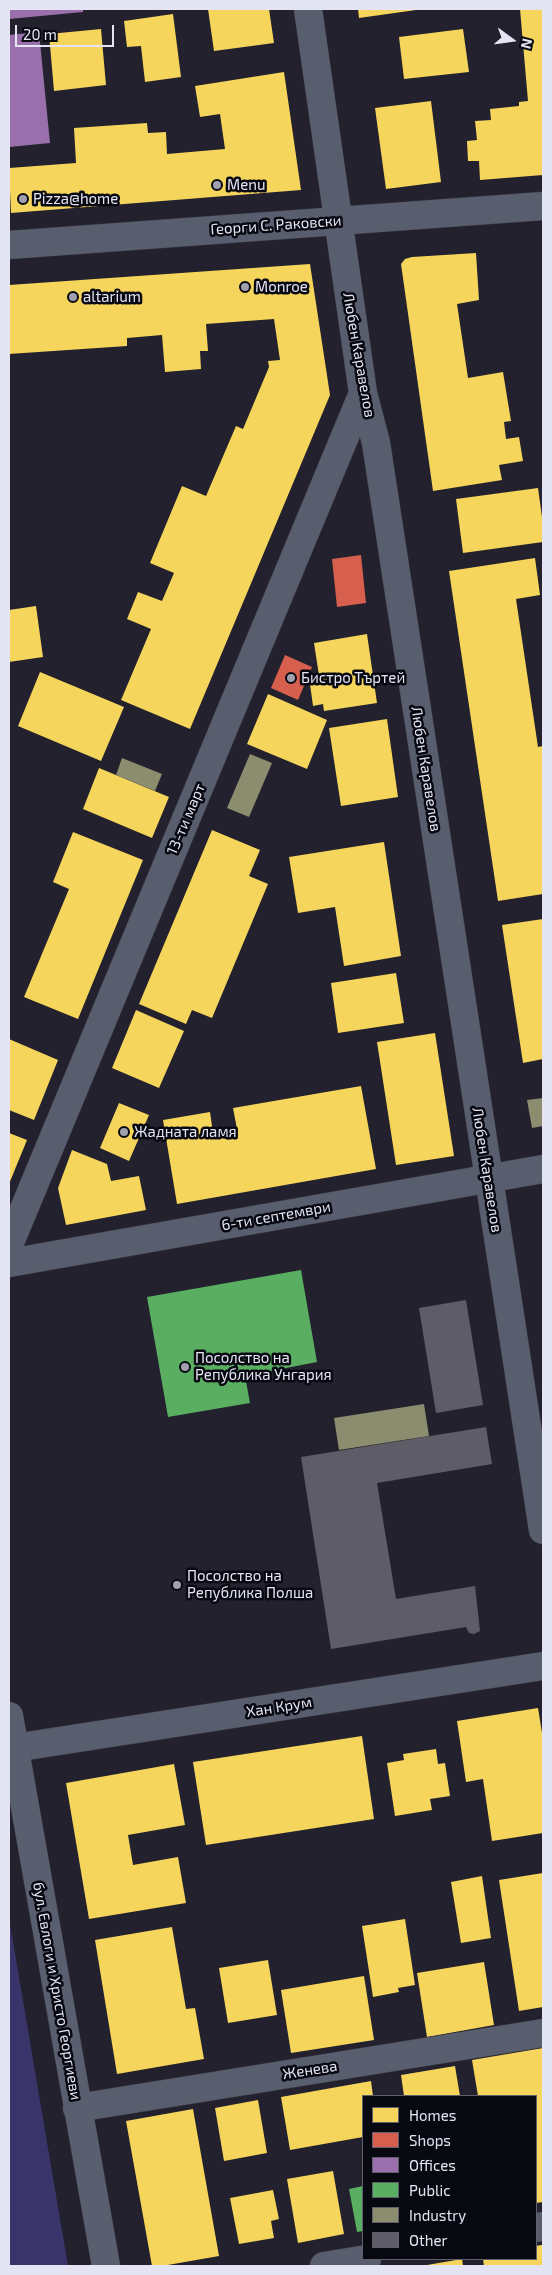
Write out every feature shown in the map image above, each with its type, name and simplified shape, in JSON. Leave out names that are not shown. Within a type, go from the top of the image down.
[{"type":"main road","name":"бул. Евлоги и Христо Георгиеви","points":[[9,1716],[106,2266]]},
{"type":"street","name":"Любен Каравелов","points":[[308,9],[363,393],[376,442],[543,1530]]},
{"type":"street","name":"Георги С. Раковски","points":[[9,245],[543,206]]},
{"type":"street","name":"13-ти март","points":[[9,1245],[363,393]]},
{"type":"street","name":"6-ти септември","points":[[9,1263],[543,1169]]},
{"type":"street","name":"Хан Крум","points":[[14,1748],[543,1666]]},
{"type":"street","name":"Женева","points":[[77,2108],[543,2033]]},
{"type":"street","points":[[324,2266],[362,2260]]},
{"type":"shaded area","points":[[9,1918],[68,2266],[9,2266]]},
{"type":"building: Homes","points":[[208,9],[269,9],[274,43],[214,51]]},
{"type":"building: Homes","points":[[358,9],[416,9],[416,10],[359,18]]},
{"type":"building: Homes","points":[[520,9],[543,9],[543,175],[480,180],[479,161],[468,161],[467,141],[477,140],[475,121],[491,120],[490,109],[519,106],[519,102],[528,101]]},
{"type":"building: Homes","points":[[173,14],[181,77],[145,82],[141,46],[127,47],[124,21]]},
{"type":"building: Homes","points":[[101,29],[106,85],[54,91],[49,34]]},
{"type":"building: Homes","points":[[463,29],[469,72],[404,79],[399,37]]},
{"type":"building: Homes","points":[[284,72],[301,190],[11,213],[9,168],[76,163],[74,128],[147,123],[148,133],[166,132],[167,154],[225,149],[220,114],[200,117],[195,86]]},
{"type":"building: Homes","points":[[431,101],[441,182],[386,189],[375,108]]},
{"type":"building: Homes","points":[[476,253],[479,300],[457,304],[468,378],[503,372],[511,421],[504,422],[506,439],[519,437],[523,461],[499,465],[502,480],[433,491],[401,264],[405,259],[412,257]]},
{"type":"building: Homes","points":[[310,264],[330,395],[190,729],[121,700],[151,629],[127,619],[138,592],[162,601],[174,573],[150,563],[182,486],[206,496],[236,426],[243,429],[269,367],[268,361],[280,360],[274,319],[206,324],[208,351],[200,351],[201,369],[165,372],[162,335],[127,338],[127,346],[9,354],[9,285]]},
{"type":"building: Homes","points":[[538,488],[543,524],[543,542],[463,553],[456,499]]},
{"type":"building: Homes","points":[[535,558],[540,595],[516,599],[538,747],[543,746],[543,894],[498,901],[449,571]]},
{"type":"building: Homes","points":[[36,606],[43,657],[9,662],[9,610]]},
{"type":"building: Homes","points":[[367,634],[377,703],[324,711],[323,704],[313,706],[310,684],[320,682],[314,643]]},
{"type":"building: Homes","points":[[40,672],[124,707],[101,761],[18,726]]},
{"type":"building: Homes","points":[[268,694],[327,720],[307,769],[247,744]]},
{"type":"building: Homes","points":[[387,719],[398,797],[341,806],[329,728]]},
{"type":"building: Homes","points":[[99,768],[169,797],[152,838],[83,809]]},
{"type":"building: Homes","points":[[212,830],[260,850],[249,876],[268,884],[212,1018],[192,1010],[186,1024],[139,1004]]},
{"type":"building: Homes","points":[[73,832],[143,860],[78,1019],[24,997],[69,889],[53,882]]},
{"type":"building: Homes","points":[[384,842],[401,956],[344,966],[335,907],[298,913],[289,857]]},
{"type":"building: Homes","points":[[543,919],[543,1059],[523,1063],[502,925]]},
{"type":"building: Homes","points":[[396,973],[404,1023],[338,1033],[331,983]]},
{"type":"building: Homes","points":[[136,1010],[184,1031],[159,1088],[112,1068]]},
{"type":"building: Homes","points":[[435,1033],[454,1156],[396,1165],[377,1042]]},
{"type":"building: Homes","points":[[9,1039],[58,1060],[34,1120],[9,1110]]},
{"type":"building: Homes","points":[[361,1086],[376,1169],[177,1204],[163,1120],[210,1112],[213,1133],[237,1129],[233,1108]]},
{"type":"building: Homes","points":[[119,1103],[149,1115],[129,1161],[100,1148]]},
{"type":"building: Homes","points":[[9,1133],[27,1140],[9,1184]]},
{"type":"building: Homes","points":[[72,1150],[107,1164],[111,1181],[139,1176],[146,1210],[66,1225],[58,1188]]},
{"type":"building: Homes","points":[[538,1708],[543,1739],[543,1833],[492,1841],[483,1779],[466,1782],[457,1721]]},
{"type":"building: Homes","points":[[362,1736],[374,1819],[206,1845],[193,1762]]},
{"type":"building: Homes","points":[[436,1749],[438,1764],[445,1763],[450,1796],[430,1799],[432,1810],[395,1816],[387,1763],[404,1760],[403,1754]]},
{"type":"building: Homes","points":[[174,1764],[185,1825],[128,1835],[133,1865],[178,1857],[186,1903],[89,1919],[66,1783]]},
{"type":"building: Homes","points":[[543,1873],[543,2007],[519,2011],[499,1880]]},
{"type":"building: Homes","points":[[482,1876],[491,1938],[461,1943],[451,1882]]},
{"type":"building: Homes","points":[[405,1919],[415,1985],[398,1988],[399,1992],[373,1997],[362,1926]]},
{"type":"building: Homes","points":[[172,1927],[186,2009],[195,2008],[204,2059],[117,2074],[95,1940]]},
{"type":"building: Homes","points":[[268,1960],[277,2015],[228,2023],[219,1968]]},
{"type":"building: Homes","points":[[484,1962],[494,2025],[427,2037],[417,1973]]},
{"type":"building: Homes","points":[[364,1976],[374,2040],[291,2053],[281,1990]]},
{"type":"building: Homes","points":[[543,2048],[543,2202],[537,2203],[537,2095],[478,2095],[472,2060]]},
{"type":"building: Homes","points":[[455,2066],[460,2095],[404,2095],[401,2075]]},
{"type":"building: Homes","points":[[371,2081],[373,2095],[362,2095],[362,2137],[290,2150],[281,2097]]},
{"type":"building: Homes","points":[[258,2100],[267,2153],[224,2161],[215,2108]]},
{"type":"building: Homes","points":[[193,2109],[219,2256],[152,2266],[126,2121]]},
{"type":"building: Homes","points":[[333,2171],[344,2234],[298,2243],[287,2179]]},
{"type":"building: Homes","points":[[273,2190],[279,2219],[271,2221],[274,2238],[239,2244],[230,2198]]},
{"type":"building: Homes","points":[[543,2245],[543,2266],[484,2266],[483,2260],[537,2260],[537,2246]]},
{"type":"building: Homes","points":[[462,2260],[463,2266],[427,2266]]},
{"type":"building: Shops","points":[[361,555],[366,603],[337,607],[332,559]]},
{"type":"building: Shops","points":[[285,655],[312,667],[298,700],[271,688]]},
{"type":"building: Offices","points":[[9,9],[83,9],[83,12],[9,19]]},
{"type":"building: Offices","points":[[39,32],[50,143],[9,147],[9,35]]},
{"type":"building: Public","points":[[301,1270],[317,1362],[245,1376],[250,1403],[168,1417],[147,1297]]},
{"type":"building: Public","points":[[362,2186],[362,2231],[357,2232],[349,2189]]},
{"type":"building: Industry","points":[[250,754],[272,763],[249,817],[227,808]]},
{"type":"building: Industry","points":[[122,758],[162,774],[155,791],[116,775]]},
{"type":"building: Industry","points":[[543,1098],[543,1126],[532,1128],[527,1100]]},
{"type":"building: Industry","points":[[424,1404],[429,1436],[339,1450],[334,1418]]},
{"type":"building: Other","points":[[466,1300],[483,1405],[436,1413],[419,1308]]},
{"type":"building: Other","points":[[486,1427],[492,1464],[377,1483],[396,1599],[475,1586],[480,1631],[474,1634],[469,1633],[466,1627],[331,1649],[301,1457]]},
{"type":"place","name":"Menu","points":[[217,185]]},
{"type":"place","name":"Pizza@home","points":[[23,199]]},
{"type":"place","name":"Monroe","points":[[245,287]]},
{"type":"place","name":"altarium","points":[[73,297]]},
{"type":"place","name":"Бистро Търтей","points":[[291,678]]},
{"type":"place","name":"Жадната ламя","points":[[124,1132]]},
{"type":"place","name":"Посолство на Република Унгария","points":[[185,1367]]},
{"type":"place","name":"Посолство на Република Полша","points":[[177,1585]]}]
